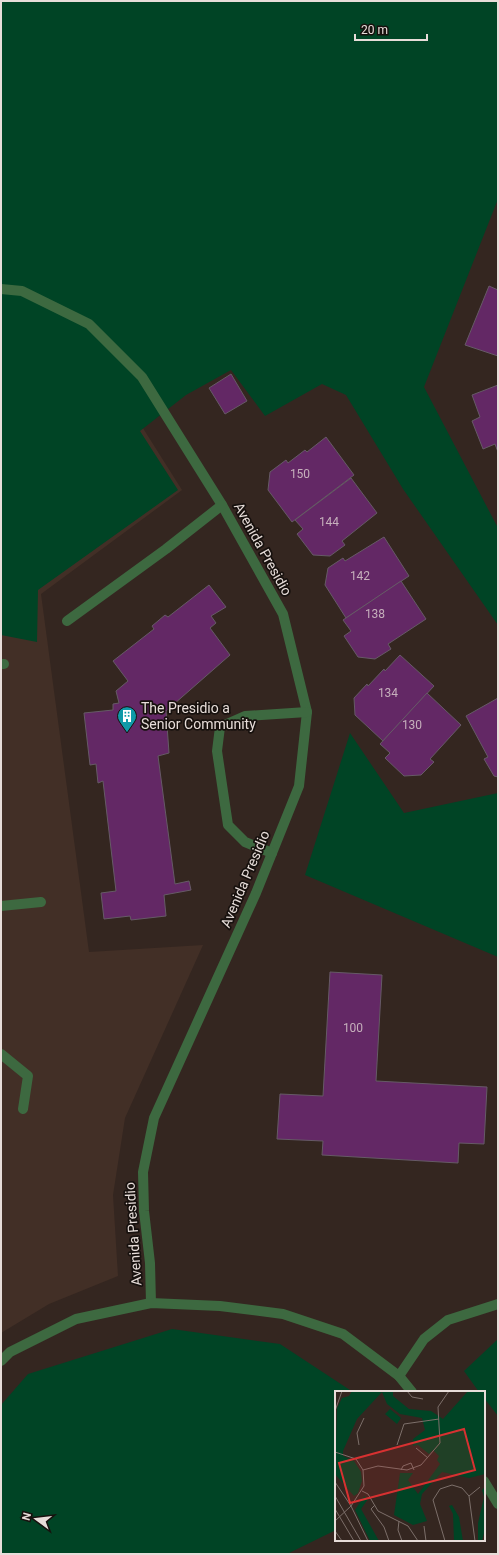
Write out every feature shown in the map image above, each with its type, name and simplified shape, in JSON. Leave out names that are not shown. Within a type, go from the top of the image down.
[{"type":"street","name":"Avenida Presidio","points":[[1,289],[22,291],[89,324],[142,377],[222,505],[283,614],[307,712],[299,786],[272,853],[154,1118],[143,1172],[144,1211],[150,1263],[151,1303],[220,1306],[283,1314],[343,1334],[399,1376],[411,1391]]},
{"type":"street","points":[[67,621],[166,549],[222,505]]},
{"type":"street","points":[[272,853],[245,842],[228,825],[217,751],[220,727],[245,716],[307,712]]},
{"type":"street","points":[[1,906],[41,902]]},
{"type":"street","points":[[1,1054],[28,1076],[23,1109]]},
{"type":"street","points":[[1,1360],[10,1352],[76,1319],[151,1303]]},
{"type":"street","points":[[399,1376],[424,1339],[448,1320],[498,1304]]},
{"type":"street","points":[[485,1483],[498,1504]]},
{"type":"shaded area","points":[[1,313],[105,368],[182,490],[41,594],[89,952],[203,945],[125,1118],[113,1195],[118,1276],[49,1304],[1,1333]]},
{"type":"green space","points":[[1,1],[498,1],[498,199],[424,387],[498,528],[498,625],[403,489],[346,395],[322,384],[265,416],[231,370],[186,395],[140,431],[178,490],[38,590],[37,642],[1,635]]},
{"type":"green space","points":[[350,733],[404,813],[498,793],[498,957],[305,875]]},
{"type":"green space","points":[[172,1329],[280,1344],[351,1391],[335,1391],[335,1530],[287,1554],[1,1554],[1,1405],[28,1374]]},
{"type":"green space","points":[[498,1339],[498,1416],[485,1399],[485,1391],[478,1391],[464,1371]]},
{"type":"building","points":[[489,286],[498,290],[498,356],[465,345]]},
{"type":"building","points":[[231,374],[247,401],[225,414],[209,388]]},
{"type":"building","points":[[498,385],[498,452],[495,444],[483,449],[472,421],[480,417],[472,395]]},
{"type":"building","points":[[326,437],[354,475],[292,522],[268,490],[270,472],[286,460],[288,463],[305,450],[307,452]]},
{"type":"building","points":[[351,478],[377,513],[342,541],[345,545],[330,556],[313,555],[297,534],[303,529],[295,520]]},
{"type":"building","points":[[384,537],[409,576],[346,618],[325,585],[328,568],[343,558],[345,561]]},
{"type":"building","points":[[401,581],[426,619],[388,644],[391,649],[375,659],[358,657],[344,636],[351,631],[343,620]]},
{"type":"building","name":"The Presidio a Senior Community","points":[[209,585],[226,607],[211,616],[216,623],[210,628],[230,655],[166,711],[169,753],[158,756],[175,884],[189,881],[191,890],[164,895],[166,916],[131,920],[130,916],[104,919],[101,893],[116,891],[103,781],[98,783],[96,764],[90,765],[84,713],[113,710],[113,704],[119,703],[116,691],[128,681],[113,661],[154,629],[152,626],[165,615],[168,617]]},
{"type":"building","points":[[400,655],[434,686],[383,741],[355,715],[354,698],[384,669],[385,671]]},
{"type":"building","points":[[427,693],[461,725],[430,759],[434,762],[421,775],[404,776],[385,758],[390,753],[380,744]]},
{"type":"building","points":[[498,698],[498,777],[494,776],[484,759],[488,757],[466,716]]},
{"type":"building","points":[[330,972],[382,975],[376,1081],[487,1087],[484,1144],[459,1143],[458,1163],[322,1155],[323,1141],[277,1139],[280,1094],[323,1096]]},
{"type":"place","name":"The Presidio a Senior Community","points":[[127,733]]}]
